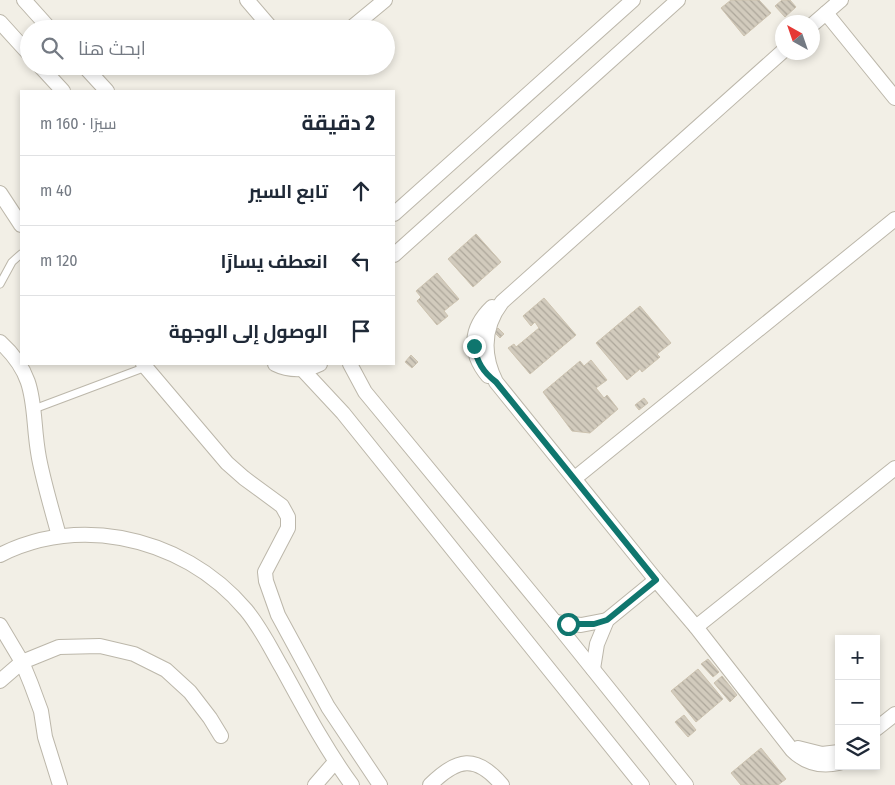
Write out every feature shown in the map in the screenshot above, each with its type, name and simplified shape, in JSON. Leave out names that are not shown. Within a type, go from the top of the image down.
[{"type":"street","points":[[24,0],[42,20]]},
{"type":"street","points":[[247,0],[266,20]]},
{"type":"street","points":[[365,20],[385,0]]},
{"type":"street","points":[[395,213],[633,0]]},
{"type":"street","points":[[395,254],[678,0]]},
{"type":"street","points":[[820,18],[841,0]]},
{"type":"street","points":[[826,13],[895,98]]},
{"type":"street","points":[[362,20],[368,16]]},
{"type":"street","points":[[0,22],[20,44]]},
{"type":"street","points":[[775,58],[502,302],[491,320],[486,341],[488,362],[496,382],[696,627],[787,742],[798,755],[806,760],[824,765],[835,764]]},
{"type":"street","points":[[48,75],[62,90]]},
{"type":"street","points":[[92,75],[106,90]]},
{"type":"street","points":[[0,193],[20,223]]},
{"type":"street","points":[[575,478],[895,219]]},
{"type":"street","points":[[0,342],[13,355],[29,382],[34,409],[35,437],[41,469],[59,536]]},
{"type":"street","points":[[144,365],[227,463],[282,506],[288,517],[288,528],[265,572],[268,588],[278,615],[328,707],[380,785]]},
{"type":"street","points":[[278,365],[302,370],[317,365]]},
{"type":"street","points":[[351,365],[365,392],[555,622],[686,785]]},
{"type":"street","points":[[302,370],[343,413],[642,785]]},
{"type":"street","points":[[696,627],[895,468]]},
{"type":"street","points":[[0,555],[24,544],[59,536],[112,536],[146,544],[179,556],[201,570],[235,598],[257,625],[336,762],[352,785]]},
{"type":"street","points":[[593,669],[597,644],[607,620],[656,580]]},
{"type":"street","points":[[555,622],[581,625],[607,620]]},
{"type":"street","points":[[0,625],[22,662],[40,711],[45,737],[60,785]]},
{"type":"street","points":[[0,681],[22,662],[59,647],[100,646],[134,654],[166,670],[184,686],[210,718],[221,736]]},
{"type":"street","points":[[880,727],[895,714]]},
{"type":"street","points":[[787,742],[812,753],[835,752]]},
{"type":"street","points":[[315,785],[336,762]]},
{"type":"street","points":[[430,785],[447,769],[469,763],[477,764],[491,771],[502,785]]},
{"type":"lane","points":[[0,284],[12,262],[20,255]]},
{"type":"lane","points":[[34,409],[144,365]]},
{"type":"building","points":[[731,0],[759,0],[771,13],[744,36],[721,8]]},
{"type":"building","points":[[782,0],[790,0],[796,7],[787,15],[783,15],[775,6]]},
{"type":"building","points":[[476,234],[501,262],[473,287],[448,259]]},
{"type":"building","points":[[437,273],[459,299],[444,311],[448,316],[437,325],[417,301],[421,297],[416,291]]},
{"type":"building","points":[[544,298],[576,335],[530,374],[508,348],[514,344],[516,347],[539,328],[535,322],[531,326],[523,316]]},
{"type":"building","points":[[640,306],[671,343],[657,354],[660,357],[642,372],[640,369],[627,380],[596,343]]},
{"type":"building","points":[[498,328],[504,334],[500,338],[494,332]]},
{"type":"building","points":[[411,355],[418,362],[412,368],[405,362]]},
{"type":"building","points":[[591,360],[607,380],[596,388],[604,398],[607,395],[618,409],[590,433],[572,431],[543,392],[580,361],[584,366]]},
{"type":"building","points":[[644,398],[648,403],[639,410],[635,405]]},
{"type":"building","points":[[708,659],[719,672],[713,677],[701,664]]},
{"type":"building","points":[[698,669],[723,699],[696,722],[671,691]]},
{"type":"building","points":[[722,676],[737,695],[730,702],[714,683]]},
{"type":"building","points":[[684,715],[696,730],[688,737],[675,722]]},
{"type":"building","points":[[761,748],[786,779],[778,785],[741,785],[731,773]]},
{"type":"route","points":[[474,346],[480,367],[496,382],[656,580],[607,620],[594,624],[568,624]]}]
